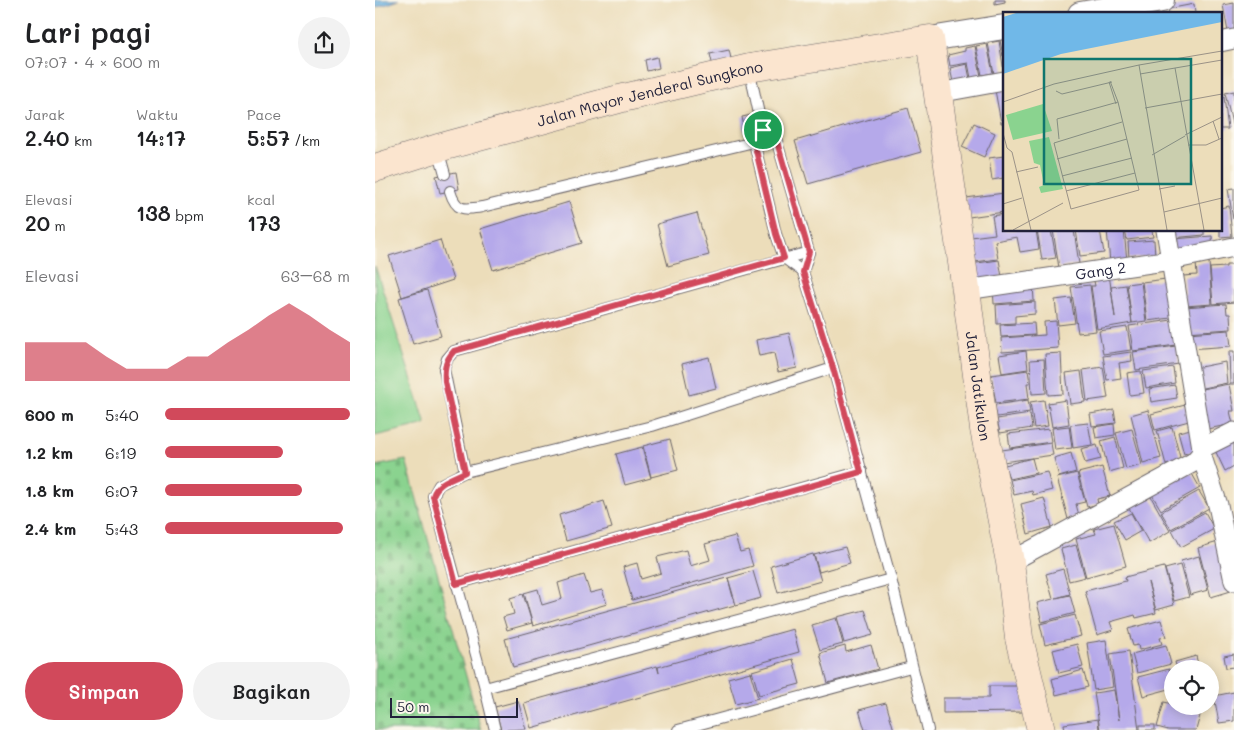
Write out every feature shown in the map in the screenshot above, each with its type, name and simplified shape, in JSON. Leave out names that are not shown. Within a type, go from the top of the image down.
[{"type":"main road","name":"Jalan Mayor Jenderal Sungkono","points":[[375,168],[438,148],[619,99],[749,68],[930,39]]},
{"type":"main road","name":"Jalan Jatikulon","points":[[930,39],[984,429],[1010,562],[1019,638],[1041,730]]},
{"type":"street","points":[[1092,12],[1162,0]]},
{"type":"street","points":[[930,39],[1003,26]]},
{"type":"street","points":[[1221,42],[1234,39]]},
{"type":"street","points":[[938,93],[1003,81]]},
{"type":"street","points":[[1166,231],[1202,451],[1226,505],[1234,581]]},
{"type":"street","name":"Gang 2","points":[[966,290],[1171,260],[1234,247]]},
{"type":"street","points":[[1010,562],[1194,462],[1202,451],[1234,432]]},
{"type":"lane","points":[[749,68],[759,114]]},
{"type":"lane","points":[[803,272],[784,258],[776,234],[754,142],[762,129],[775,135],[809,252],[803,272],[833,368],[891,579],[911,668],[928,730]]},
{"type":"lane","points":[[450,191],[453,202],[466,210],[754,142],[775,135]]},
{"type":"lane","points":[[438,148],[445,174]]},
{"type":"lane","points":[[465,472],[444,369],[447,359],[454,351],[809,252]]},
{"type":"lane","points":[[495,730],[433,496],[439,485],[465,472],[652,426],[833,368]]},
{"type":"lane","points":[[456,584],[861,472]]},
{"type":"lane","points":[[485,688],[891,579]]},
{"type":"lane","points":[[678,730],[911,668]]},
{"type":"green space","points":[[375,266],[426,424],[375,436]]},
{"type":"green space","points":[[406,460],[481,730],[375,730],[375,466]]},
{"type":"water","points":[[375,0],[399,0],[375,8]]},
{"type":"building","points":[[995,0],[1005,0],[1005,2],[995,4]]},
{"type":"building","points":[[1234,3],[1234,31],[1228,32],[1223,5]]},
{"type":"building","points":[[1194,4],[1195,12],[1169,12],[1168,9]]},
{"type":"building","points":[[1003,39],[1003,56],[1000,40]]},
{"type":"building","points":[[999,41],[1003,72],[994,74],[988,43]]},
{"type":"building","points":[[987,44],[993,73],[982,75],[976,46]]},
{"type":"building","points":[[975,46],[981,76],[971,78],[968,63],[950,66],[948,55],[965,51],[965,48]]},
{"type":"building","points":[[729,50],[733,67],[714,71],[710,54]]},
{"type":"building","points":[[657,57],[659,68],[647,71],[645,60]]},
{"type":"building","points":[[967,64],[970,79],[953,82],[950,68]]},
{"type":"building","points":[[1003,88],[1003,123],[1001,123],[995,90]]},
{"type":"building","points":[[1234,91],[1234,128],[1233,128],[1225,93]]},
{"type":"building","points":[[1221,97],[1224,97],[1228,129],[1221,129]]},
{"type":"building","points":[[908,108],[921,152],[808,184],[795,141]]},
{"type":"building","points":[[761,113],[764,128],[745,132],[742,117]]},
{"type":"building","points":[[974,123],[995,133],[984,157],[962,147]]},
{"type":"building","points":[[1003,156],[1003,178],[992,180],[989,158]]},
{"type":"building","points":[[456,172],[459,189],[440,193],[436,176]]},
{"type":"building","points":[[1234,188],[1234,219],[1233,219],[1228,189]]},
{"type":"building","points":[[1003,193],[1003,212],[969,217],[966,198]]},
{"type":"building","points":[[569,202],[582,243],[493,270],[480,229]]},
{"type":"building","points":[[1229,206],[1232,236],[1220,237],[1221,208]]},
{"type":"building","points":[[697,213],[709,255],[668,266],[657,224]]},
{"type":"building","points":[[1003,214],[1003,231],[1036,231],[1039,249],[1020,252],[1017,237],[995,241],[998,259],[975,262],[971,237],[995,234],[992,216]]},
{"type":"building","points":[[1037,231],[1051,231],[1056,258],[1042,260]]},
{"type":"building","points":[[1053,231],[1074,231],[1079,264],[1059,268]]},
{"type":"building","points":[[1076,231],[1100,231],[1104,253],[1080,256]]},
{"type":"building","points":[[1107,231],[1124,231],[1127,261],[1110,263]]},
{"type":"building","points":[[1125,231],[1152,231],[1153,237],[1127,240]]},
{"type":"building","points":[[1172,231],[1204,231],[1204,235],[1172,238]]},
{"type":"building","points":[[1212,236],[1213,249],[1174,253],[1173,239]]},
{"type":"building","points":[[440,240],[453,280],[402,297],[389,256]]},
{"type":"building","points":[[1154,240],[1155,256],[1129,259],[1128,242]]},
{"type":"building","points":[[999,260],[1002,277],[973,282],[970,264]]},
{"type":"building","points":[[1209,262],[1212,304],[1185,306],[1183,276],[1197,275],[1196,263]]},
{"type":"building","points":[[1226,265],[1234,265],[1234,302],[1213,304],[1210,268],[1226,267]]},
{"type":"building","points":[[1109,274],[1115,317],[1111,287],[1126,285],[1132,323],[1097,329],[1091,286],[1095,286],[1093,276]]},
{"type":"building","points":[[1166,279],[1171,318],[1147,321],[1142,282]]},
{"type":"building","points":[[1141,282],[1146,321],[1132,323],[1127,284]]},
{"type":"building","points":[[1033,284],[1034,301],[994,304],[993,287]]},
{"type":"building","points":[[1090,285],[1096,331],[1078,333],[1071,287]]},
{"type":"building","points":[[427,290],[441,336],[413,344],[399,298]]},
{"type":"building","points":[[1071,298],[1075,323],[1058,325],[1055,300]]},
{"type":"building","points":[[1035,302],[1035,314],[1015,316],[1015,323],[997,324],[996,305]]},
{"type":"building","points":[[1226,304],[1227,314],[1230,314],[1231,329],[1186,332],[1184,307]]},
{"type":"building","points":[[1172,320],[1176,345],[1133,351],[1129,326]]},
{"type":"building","points":[[1056,321],[1058,348],[1002,352],[1001,338],[1045,335],[1044,322]]},
{"type":"building","points":[[1034,323],[1035,335],[1001,337],[1000,325]]},
{"type":"building","points":[[1127,327],[1131,350],[1103,354],[1099,331]]},
{"type":"building","points":[[1229,330],[1231,346],[1189,349],[1187,333]]},
{"type":"building","points":[[789,333],[797,368],[778,372],[774,353],[759,356],[756,340]]},
{"type":"building","points":[[1176,346],[1179,364],[1136,370],[1133,352]]},
{"type":"building","points":[[1026,351],[1028,369],[1002,373],[999,355]]},
{"type":"building","points":[[1229,351],[1234,351],[1234,384],[1230,384]]},
{"type":"building","points":[[1131,352],[1132,361],[1119,363],[1121,378],[1107,380],[1103,356]]},
{"type":"building","points":[[1061,353],[1063,394],[1048,395],[1045,354]]},
{"type":"building","points":[[709,357],[716,388],[689,395],[682,364]]},
{"type":"building","points":[[1044,359],[1046,393],[1032,394],[1030,360]]},
{"type":"building","points":[[1225,362],[1227,383],[1198,389],[1190,369]]},
{"type":"building","points":[[1103,367],[1108,398],[1087,401],[1083,370]]},
{"type":"building","points":[[1173,367],[1175,383],[1146,388],[1143,371]]},
{"type":"building","points":[[1028,370],[1030,383],[1027,383],[1029,399],[996,403],[991,375]]},
{"type":"building","points":[[1081,371],[1085,402],[1070,404],[1066,373]]},
{"type":"building","points":[[1141,371],[1144,393],[1130,395],[1127,373]]},
{"type":"building","points":[[1229,384],[1234,411],[1230,411],[1233,424],[1207,429],[1196,390]]},
{"type":"building","points":[[1175,385],[1177,398],[1151,402],[1149,389]]},
{"type":"building","points":[[1028,400],[1030,412],[997,417],[995,405]]},
{"type":"building","points":[[1044,400],[1048,426],[1034,428],[1030,402]]},
{"type":"building","points":[[1066,400],[1069,424],[1052,427],[1048,403]]},
{"type":"building","points":[[1185,405],[1189,421],[1155,430],[1151,414]]},
{"type":"building","points":[[1114,410],[1116,423],[1092,426],[1090,414]]},
{"type":"building","points":[[1148,410],[1161,458],[1143,463],[1131,415]]},
{"type":"building","points":[[1030,414],[1032,428],[1000,433],[997,419]]},
{"type":"building","points":[[1088,423],[1092,445],[1073,448],[1070,425]]},
{"type":"building","points":[[1114,424],[1115,435],[1096,438],[1094,427]]},
{"type":"building","points":[[1069,426],[1072,448],[1055,450],[1052,428]]},
{"type":"building","points":[[1172,427],[1181,461],[1166,465],[1157,431]]},
{"type":"building","points":[[1049,429],[1051,442],[1010,448],[1008,434]]},
{"type":"building","points":[[1132,429],[1142,465],[1126,469],[1116,433]]},
{"type":"building","points":[[1191,429],[1196,450],[1184,454],[1178,432]]},
{"type":"building","points":[[1234,436],[1234,466],[1225,471],[1213,446]]},
{"type":"building","points":[[1115,437],[1123,468],[1109,472],[1101,441]]},
{"type":"building","points":[[670,439],[678,470],[651,477],[643,446]]},
{"type":"building","points":[[1051,443],[1053,455],[1003,462],[1002,450]]},
{"type":"building","points":[[1097,445],[1101,459],[1085,463],[1081,449]]},
{"type":"building","points":[[642,447],[651,478],[625,485],[616,454]]},
{"type":"building","points":[[1071,453],[1076,472],[1059,477],[1054,458]]},
{"type":"building","points":[[1032,458],[1036,473],[1009,479],[1005,465]]},
{"type":"building","points":[[1102,467],[1110,496],[1097,499],[1098,504],[1087,507],[1078,473]]},
{"type":"building","points":[[1047,472],[1052,490],[1033,495],[1032,491],[1014,495],[1010,480]]},
{"type":"building","points":[[1191,472],[1200,488],[1161,510],[1151,493]]},
{"type":"building","points":[[1077,473],[1085,502],[1076,504],[1079,516],[1068,519],[1057,478]]},
{"type":"building","points":[[1199,491],[1209,508],[1171,529],[1161,512]]},
{"type":"building","points":[[1151,497],[1170,531],[1149,543],[1129,508]]},
{"type":"building","points":[[1044,498],[1052,527],[1028,534],[1021,504]]},
{"type":"building","points":[[604,501],[612,528],[566,541],[559,515]]},
{"type":"building","points":[[1205,512],[1214,529],[1181,547],[1172,530]]},
{"type":"building","points":[[1131,513],[1141,531],[1125,540],[1114,521]]},
{"type":"building","points":[[1114,524],[1126,566],[1086,577],[1076,539],[1096,534],[1094,529]]},
{"type":"building","points":[[735,536],[740,552],[748,550],[753,566],[632,600],[623,567],[637,563],[641,579],[661,573],[657,557],[686,550],[690,566],[710,560],[705,544]]},
{"type":"building","points":[[1218,542],[1231,591],[1211,597],[1198,548]]},
{"type":"building","points":[[1076,545],[1085,577],[1069,581],[1061,549]]},
{"type":"building","points":[[845,547],[850,563],[819,572],[814,555]]},
{"type":"building","points":[[813,554],[821,581],[778,593],[771,566]]},
{"type":"building","points":[[1199,556],[1208,590],[1190,595],[1181,561]]},
{"type":"building","points":[[1180,565],[1189,597],[1174,601],[1165,569]]},
{"type":"building","points":[[1164,567],[1174,605],[1156,610],[1148,582],[1156,613],[1136,618],[1135,615],[1110,622],[1113,630],[1097,635],[1085,591],[1126,581],[1125,577]]},
{"type":"building","points":[[1063,569],[1070,594],[1056,598],[1070,595],[1075,613],[1042,622],[1037,603],[1053,599],[1046,574]]},
{"type":"building","points":[[753,571],[761,598],[736,605],[728,578]]},
{"type":"building","points":[[584,575],[590,593],[602,590],[607,604],[533,626],[524,593],[538,589],[542,605],[562,599],[558,583]]},
{"type":"building","points":[[728,578],[735,605],[513,667],[505,639]]},
{"type":"building","points":[[523,594],[532,623],[507,630],[503,617],[514,614],[510,598]]},
{"type":"building","points":[[865,610],[873,635],[844,643],[837,617]]},
{"type":"building","points":[[1075,615],[1081,636],[1045,645],[1040,624]]},
{"type":"building","points":[[836,618],[843,644],[820,650],[812,625]]},
{"type":"building","points":[[1161,620],[1166,637],[1160,638],[1162,644],[1139,650],[1138,645],[1133,646],[1128,629]]},
{"type":"building","points":[[793,629],[799,652],[531,728],[524,703],[657,666],[659,673],[658,667]]},
{"type":"building","points":[[1106,640],[1113,687],[1094,690],[1087,643]]},
{"type":"building","points":[[1077,644],[1083,667],[1059,673],[1053,650]]},
{"type":"building","points":[[871,645],[878,669],[828,683],[820,653],[845,646],[846,652]]},
{"type":"building","points":[[1166,645],[1170,660],[1164,660],[1164,666],[1137,673],[1132,654]]},
{"type":"building","points":[[1129,651],[1139,730],[1100,730],[1094,693],[1114,690],[1119,720],[1110,654]]},
{"type":"building","points":[[1234,654],[1234,667],[1226,668],[1224,656]]},
{"type":"building","points":[[1196,656],[1197,660],[1182,660]]},
{"type":"building","points":[[793,659],[800,684],[759,695],[752,671]]},
{"type":"building","points":[[1083,670],[1088,687],[1056,695],[1052,679]]},
{"type":"building","points":[[1164,670],[1164,690],[1143,696],[1138,677]]},
{"type":"building","points":[[750,672],[758,698],[736,704],[728,678]]},
{"type":"building","points":[[989,686],[1024,686],[1024,712],[943,713],[943,698],[989,698]]},
{"type":"building","points":[[1234,692],[1234,721],[1219,723],[1219,695]]},
{"type":"building","points":[[518,701],[526,729],[501,730],[495,707]]},
{"type":"building","points":[[1164,702],[1164,715],[1200,715],[1196,730],[1168,730],[1157,727]]},
{"type":"building","points":[[886,703],[894,730],[865,730],[859,710]]},
{"type":"building","points":[[1098,719],[1099,730],[1065,730],[1064,724]]},
{"type":"building","points":[[1140,725],[1155,725],[1155,730],[1140,730]]},
{"type":"route","points":[[763,130],[775,135],[802,227],[809,252],[803,272],[833,368],[861,472],[456,584],[433,496],[439,485],[465,472],[445,382],[444,369],[447,359],[454,351],[784,258],[776,234],[754,142],[763,130]]}]
